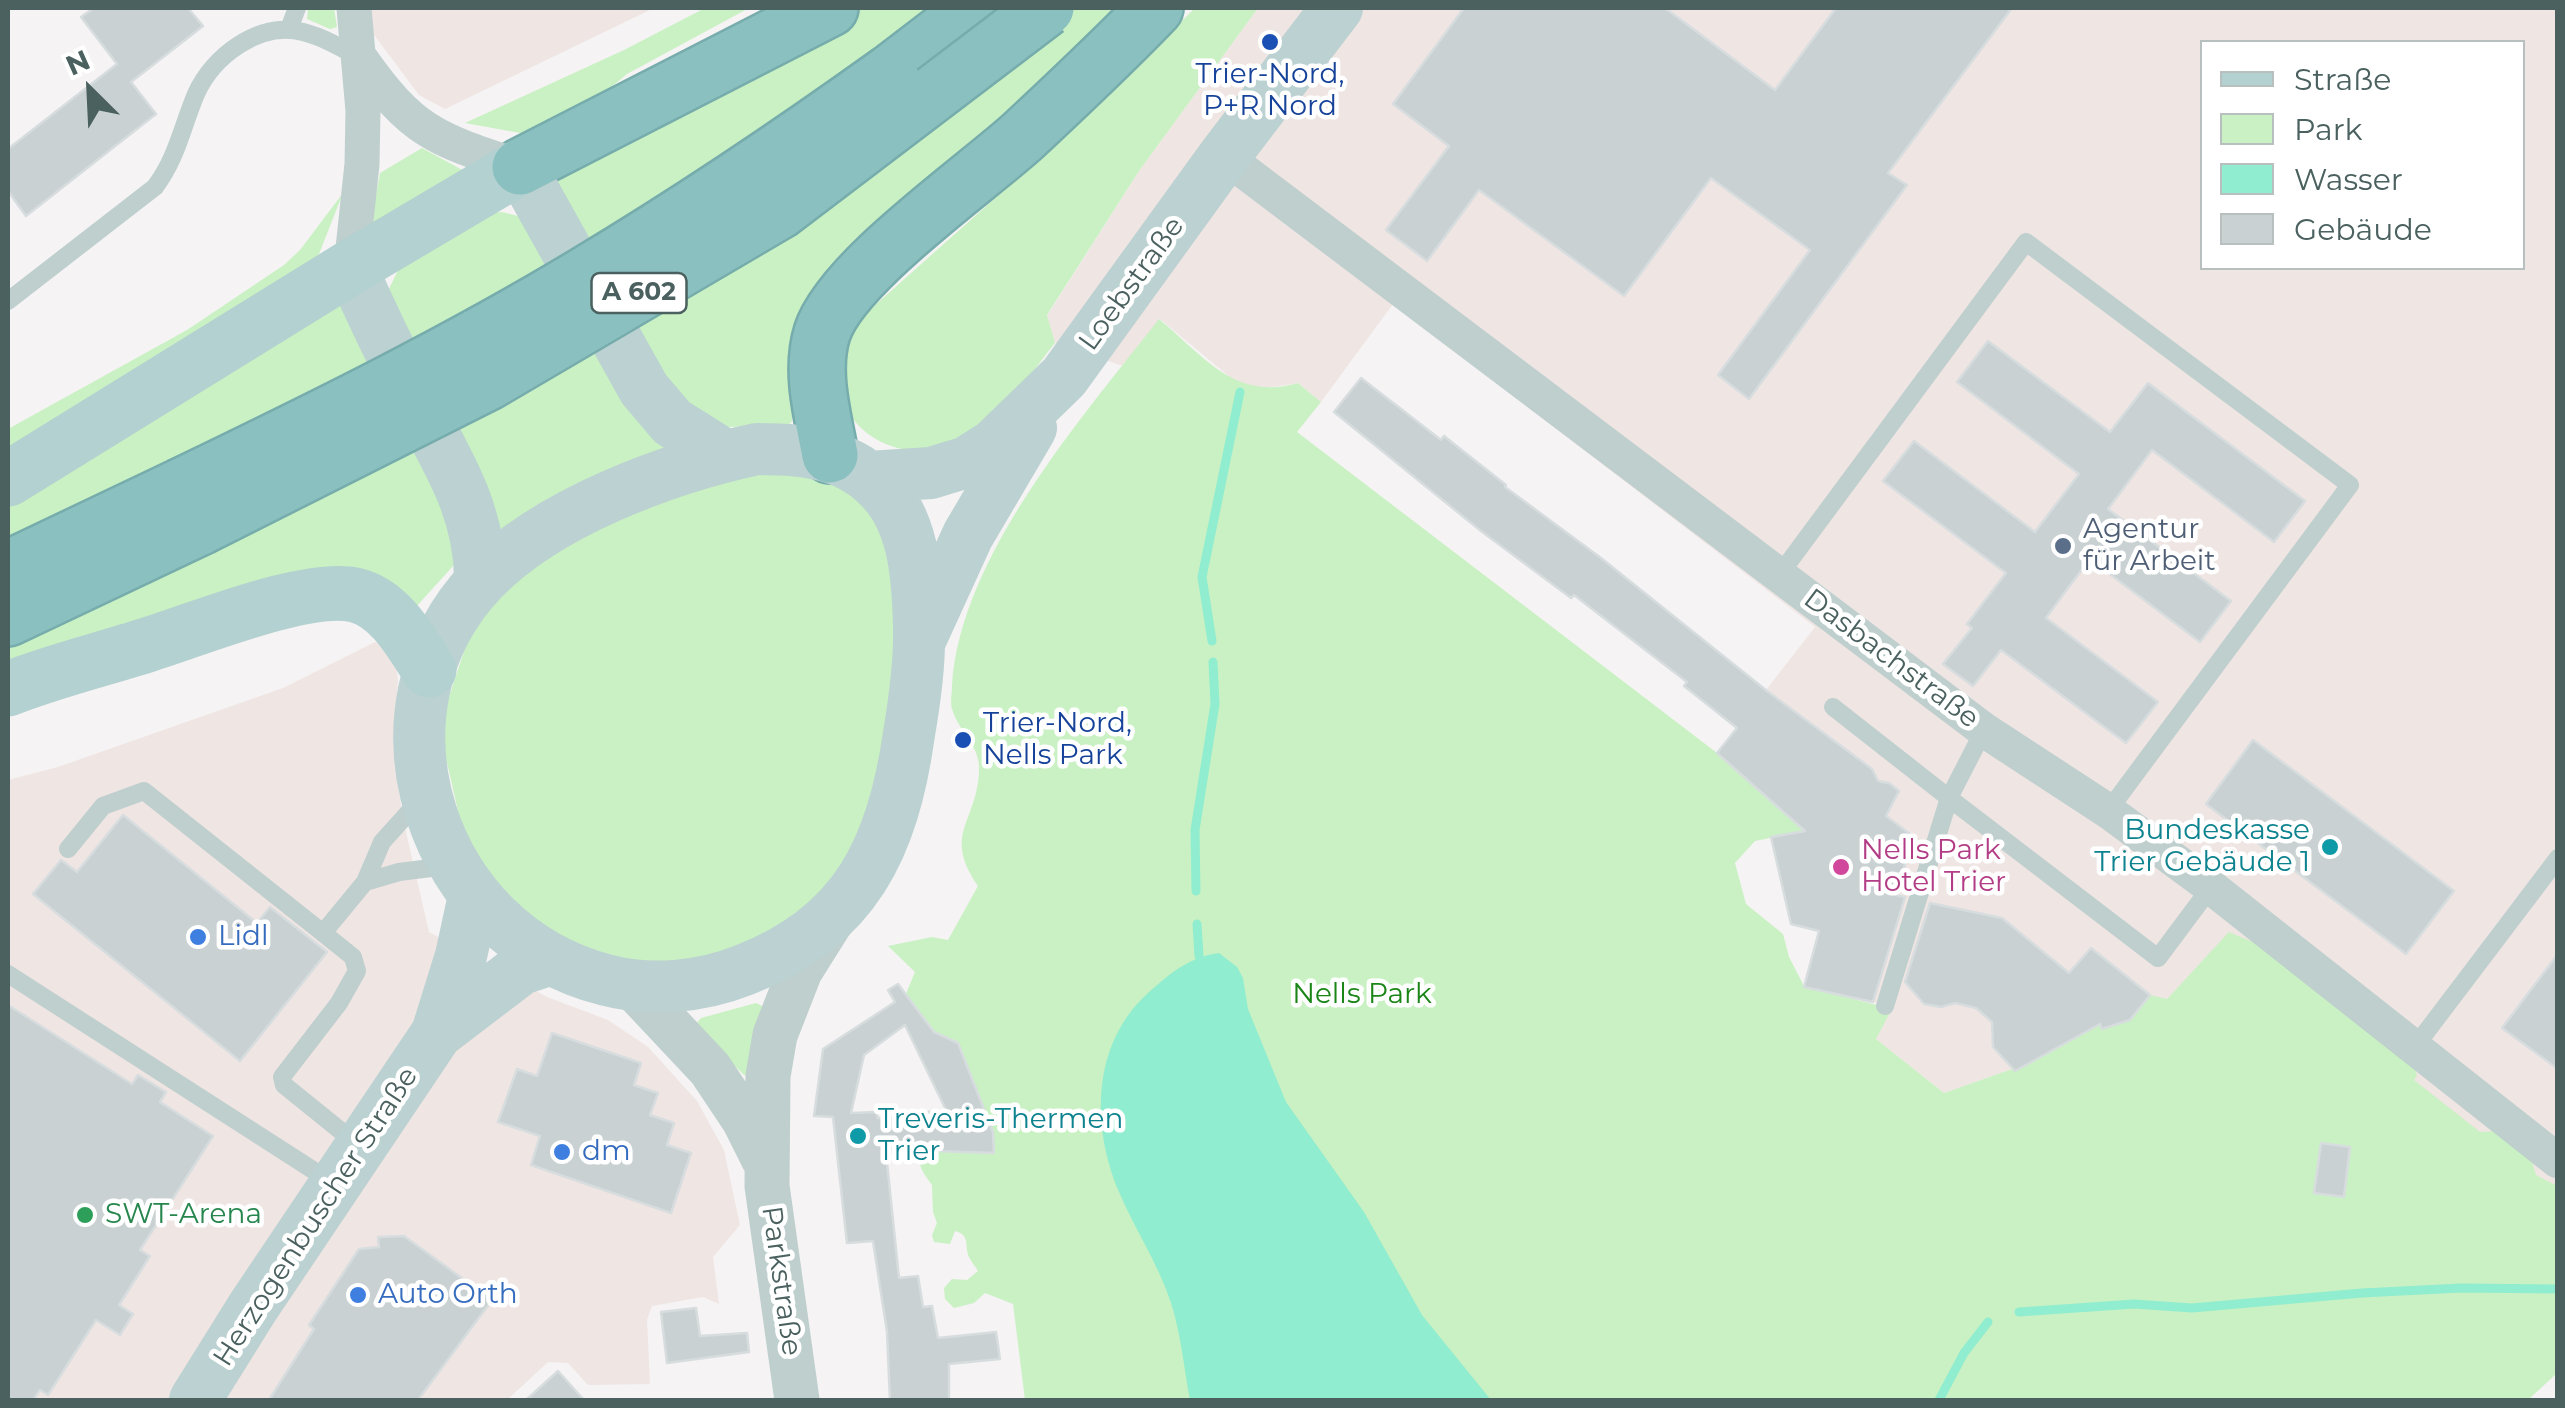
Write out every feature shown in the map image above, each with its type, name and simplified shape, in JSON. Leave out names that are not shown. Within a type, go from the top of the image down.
[{"type":"highway","points":[[520,167],[830,8]]},
{"type":"highway","name":"A 602","points":[[8,618],[382,387],[584,276],[703,202],[831,116],[975,8]]},
{"type":"highway","name":"A 602","points":[[8,569],[190,507],[488,382],[779,212],[1046,8]]},
{"type":"highway","points":[[850,466],[822,411],[817,359],[822,332],[846,291],[1022,137],[1155,8]]},
{"type":"main road","name":"Loebstraße","points":[[920,641],[906,754],[893,808],[872,864],[837,912],[806,941],[732,976],[688,986],[632,986],[588,975],[551,958],[510,933],[464,881],[432,820],[423,786],[419,745],[429,670],[456,613],[480,582],[520,548],[574,516],[631,488],[726,456],[757,449],[792,449],[850,466],[931,473],[967,462],[994,445],[1064,377],[1224,156],[1338,8]]},
{"type":"main road","points":[[8,479],[520,167],[644,390],[672,422],[726,456]]},
{"type":"main road","points":[[351,267],[413,397],[459,479],[477,534],[480,582]]},
{"type":"main road","points":[[920,641],[968,534],[1064,377]]},
{"type":"main road","points":[[850,466],[887,494],[906,534],[916,587],[920,641]]},
{"type":"main road","points":[[8,689],[298,599],[330,594],[356,595],[378,606],[400,628],[429,670]]},
{"type":"main road","name":"Herzogenbuscher Straße","points":[[195,1400],[437,1033],[462,956],[464,881]]},
{"type":"main road","name":"Herzogenbuscher Straße","points":[[437,1033],[521,969],[551,958]]},
{"type":"street","points":[[351,267],[362,164],[361,58],[354,8]]},
{"type":"street","points":[[361,58],[390,100],[424,129],[445,142],[520,167]]},
{"type":"street","name":"Dasbachstraße","points":[[1224,156],[1984,730],[2108,811],[2212,887],[2558,1161]]},
{"type":"street","name":"Parkstraße","points":[[798,1400],[765,1162],[768,1076],[775,1035],[800,971],[837,912]]},
{"type":"street","name":"Parkstraße","points":[[632,986],[710,1069],[736,1107],[765,1162]]},
{"type":"lane","points":[[289,30],[297,8]]},
{"type":"lane","points":[[8,300],[155,187],[172,163],[196,95],[220,58],[246,41],[289,30],[318,36],[361,58]]},
{"type":"lane","points":[[1780,574],[2026,242],[2350,485],[2108,811]]},
{"type":"lane","points":[[1834,707],[2158,958],[2212,887]]},
{"type":"lane","points":[[1885,1006],[1949,798],[1984,730]]},
{"type":"lane","points":[[323,933],[365,882],[382,842],[409,812],[423,786]]},
{"type":"lane","points":[[68,849],[103,806],[144,791],[353,957],[357,971],[338,1003],[284,1072],[282,1082],[348,1166]]},
{"type":"lane","points":[[2414,1048],[2558,858]]},
{"type":"lane","points":[[365,882],[399,872],[464,881]]},
{"type":"lane","points":[[8,974],[348,1166]]},
{"type":"shaded area","points":[[354,8],[654,8],[445,109],[419,95]]},
{"type":"shaded area","points":[[1258,8],[2557,8],[2557,1191],[2445,1106],[2256,950],[2214,950],[2167,999],[2130,1020],[2017,1070],[1944,1093],[1876,1039],[1891,1010],[1877,1003],[1804,987],[1819,931],[1791,924],[1771,837],[1804,830],[1717,753],[1815,627],[1393,304],[1321,402],[1298,383],[1260,389],[1237,383],[1160,319],[1123,366],[1055,343],[1047,316],[1139,171]]},
{"type":"shaded area","points":[[375,642],[384,644],[396,666],[396,771],[429,932],[547,997],[608,1020],[648,1047],[697,1101],[724,1150],[740,1225],[713,1257],[719,1304],[703,1297],[652,1306],[647,1320],[650,1384],[588,1385],[568,1363],[548,1362],[507,1400],[8,1400],[8,780],[58,767],[283,688]]},
{"type":"green space","points":[[308,8],[334,8],[337,27],[330,29],[307,19]]},
{"type":"green space","points":[[705,8],[749,8],[627,74],[591,104],[544,128],[520,133],[465,123],[624,50]]},
{"type":"green space","points":[[864,8],[1128,8],[791,375],[792,421],[788,426],[721,427],[672,402],[550,173]]},
{"type":"green space","points":[[1195,8],[1258,8],[1139,171],[1047,315],[1055,343],[983,430],[958,445],[941,450],[906,450],[873,438],[849,413],[835,352],[855,323],[1029,168]]},
{"type":"green space","points":[[422,148],[466,172],[369,232],[380,173]]},
{"type":"green space","points":[[343,193],[319,254],[299,277],[8,459],[8,429],[187,330],[284,265]]},
{"type":"green space","points":[[488,213],[518,216],[671,446],[494,534],[385,297],[402,262]]},
{"type":"green space","points":[[343,301],[453,498],[454,565],[415,608],[375,580],[8,674],[8,647],[213,552],[168,464],[8,542],[8,502]]},
{"type":"green space","name":"Nells Park","points":[[1159,319],[1206,361],[1238,381],[1276,387],[1298,383],[1321,402],[1297,432],[1717,753],[1805,831],[1755,841],[1735,863],[1746,904],[1783,934],[1789,957],[1804,986],[1892,1009],[1876,1039],[1944,1093],[2017,1070],[2096,1017],[2103,1029],[2130,1020],[2150,995],[2167,999],[2229,932],[2255,943],[2410,1051],[2417,1075],[2414,1080],[2480,1132],[2499,1131],[2532,1162],[2536,1175],[2557,1186],[2557,1373],[2528,1400],[1025,1400],[1013,1304],[985,1293],[974,1303],[954,1308],[945,1299],[944,1288],[952,1279],[967,1280],[978,1271],[960,1233],[955,1231],[950,1244],[934,1242],[932,1235],[937,1223],[932,1185],[920,1166],[921,1156],[929,1146],[993,1132],[958,1043],[934,1032],[905,996],[915,972],[888,946],[932,937],[948,940],[978,886],[968,868],[962,840],[977,789],[979,762],[955,717],[951,701],[960,637],[977,588],[1030,491]]},
{"type":"green space","points":[[806,466],[876,510],[903,629],[872,825],[812,911],[720,960],[657,969],[549,936],[467,851],[439,727],[472,627],[540,556],[667,493]]},
{"type":"green space","points":[[756,1003],[775,1012],[750,1077],[694,1026],[701,1018]]},
{"type":"water","points":[[1219,953],[1237,967],[1243,978],[1248,1009],[1286,1102],[1364,1212],[1422,1315],[1491,1400],[1190,1400],[1171,1303],[1110,1167],[1101,1114],[1102,1087],[1115,1037],[1129,1014],[1180,968]]},
{"type":"building","points":[[94,8],[188,8],[203,26],[131,82],[156,114],[26,216],[8,191],[8,149],[117,64],[81,17]]},
{"type":"building","points":[[1464,8],[1665,8],[1775,90],[1836,8],[2012,8],[1888,173],[1907,185],[1749,399],[1718,375],[1810,250],[1711,178],[1624,296],[1479,190],[1427,261],[1386,230],[1449,146],[1393,104]]},
{"type":"building","name":"Agentur für Arbeit","points":[[1988,341],[2110,432],[2148,383],[2305,501],[2274,542],[2152,450],[2108,509],[2231,601],[2200,642],[2090,559],[2068,588],[2046,618],[2158,702],[2126,743],[2001,650],[1973,686],[1943,664],[1972,628],[1967,624],[2006,573],[1883,481],[1914,441],[2035,532],[2079,474],[1957,382]]},
{"type":"building","points":[[1361,378],[1441,440],[1444,436],[1872,769],[1878,781],[1899,791],[1886,816],[1914,837],[1895,895],[1905,897],[1873,1002],[1804,987],[1819,931],[1791,924],[1771,837],[1805,831],[1717,753],[1737,728],[1684,686],[1687,682],[1574,595],[1571,598],[1481,531],[1334,412]]},
{"type":"building","name":"Bundeskasse Trier Gebäude 1","points":[[2253,740],[2454,891],[2406,954],[2206,804]]},
{"type":"building","name":"Lidl","points":[[123,815],[257,923],[270,907],[327,952],[240,1061],[33,894],[61,860],[77,872]]},
{"type":"building","points":[[1930,903],[2002,918],[2069,973],[2091,948],[2150,995],[2130,1020],[2102,1029],[2100,1024],[2015,1071],[1993,1047],[1992,1022],[1976,1008],[1955,1003],[1941,1007],[1924,1004],[1905,982]]},
{"type":"building","points":[[2558,954],[2558,1069],[2502,1028]]},
{"type":"building","points":[[898,984],[934,1032],[958,1043],[993,1132],[994,1153],[934,1151],[933,1147],[886,1153],[899,1278],[918,1276],[923,1307],[932,1306],[938,1338],[996,1332],[1000,1359],[949,1364],[949,1400],[890,1400],[887,1332],[873,1241],[847,1243],[833,1117],[814,1116],[823,1049],[895,1002],[888,990]],"holes":[[[905,1025],[946,1110],[878,1118],[876,1112],[851,1113],[864,1055]]]},
{"type":"building","name":"SWT-Arena","points":[[8,1005],[132,1084],[138,1075],[166,1092],[160,1102],[213,1136],[140,1250],[150,1256],[119,1305],[133,1314],[120,1335],[96,1320],[48,1395],[40,1390],[33,1400],[8,1400]]},
{"type":"building","points":[[552,1033],[641,1063],[634,1085],[658,1093],[650,1115],[674,1123],[667,1145],[691,1153],[671,1213],[531,1165],[540,1136],[498,1122],[517,1069],[537,1076]]},
{"type":"building","points":[[2321,1143],[2350,1147],[2344,1197],[2314,1193]]},
{"type":"building","points":[[404,1236],[492,1300],[418,1400],[269,1400],[314,1329],[309,1325],[359,1249],[379,1247],[378,1237]]},
{"type":"building","points":[[696,1308],[700,1336],[747,1333],[749,1352],[667,1363],[661,1312]]},
{"type":"building","points":[[558,1371],[584,1400],[526,1400]]},
{"type":"waterway","points":[[1212,641],[1202,577],[1240,392]]},
{"type":"waterway","points":[[1196,891],[1195,830],[1215,704],[1213,662]]},
{"type":"waterway","points":[[1197,924],[1199,956]]},
{"type":"waterway","points":[[2019,1312],[2134,1304],[2192,1308],[2461,1288],[2558,1289]]},
{"type":"waterway","points":[[1939,1400],[1964,1353],[1988,1322]]},
{"type":"place","name":"Trier-Nord, P+R Nord","points":[[1270,42]]},
{"type":"place","name":"Agentur für Arbeit","points":[[2063,546]]},
{"type":"place","name":"Trier-Nord, Nells Park","points":[[963,740]]},
{"type":"place","name":"Bundeskasse Trier Gebäude 1","points":[[2330,847]]},
{"type":"place","name":"Nells Park Hotel Trier","points":[[1841,867]]},
{"type":"place","name":"Lidl","points":[[198,937]]},
{"type":"place","name":"Treveris-Thermen Trier","points":[[858,1136]]},
{"type":"place","name":"dm","points":[[562,1152]]},
{"type":"place","name":"SWT-Arena","points":[[85,1215]]},
{"type":"place","name":"Auto Orth","points":[[358,1295]]}]
